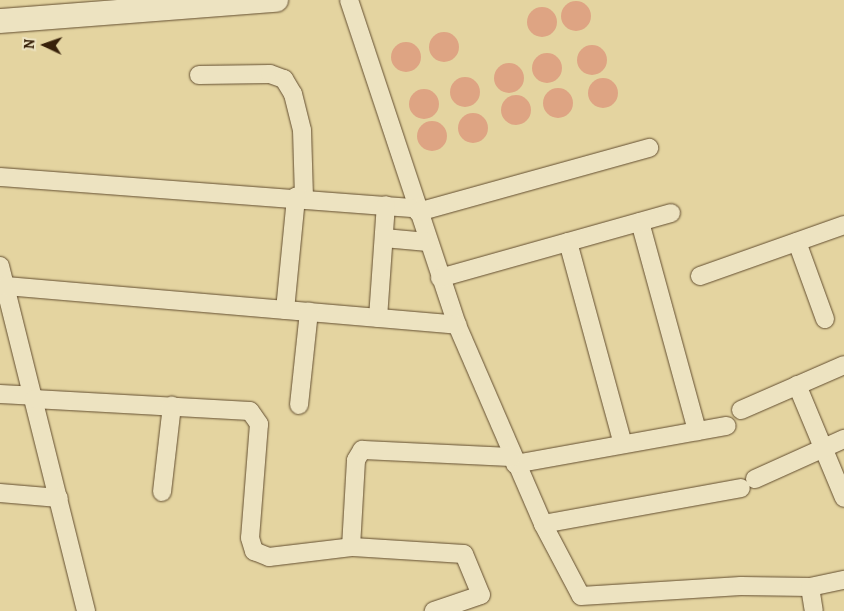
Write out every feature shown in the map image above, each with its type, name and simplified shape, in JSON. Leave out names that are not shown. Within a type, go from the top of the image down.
[{"type":"street","points":[[0,21],[276,0]]},
{"type":"street","points":[[349,0],[417,210],[457,325],[543,524],[586,603],[741,586],[810,587],[844,580]]},
{"type":"street","points":[[199,75],[270,74],[284,79],[292,94],[300,122],[300,197],[285,310]]},
{"type":"street","points":[[0,178],[300,197],[386,205],[417,210],[649,148]]},
{"type":"street","points":[[378,318],[386,205]]},
{"type":"street","points":[[440,278],[671,213]]},
{"type":"street","points":[[640,222],[697,431]]},
{"type":"street","points":[[700,276],[844,225]]},
{"type":"street","points":[[384,238],[428,242]]},
{"type":"street","points":[[568,242],[623,444]]},
{"type":"street","points":[[797,242],[825,319]]},
{"type":"street","points":[[86,611],[34,398],[2,277],[285,310],[457,325]]},
{"type":"street","points":[[299,404],[309,312]]},
{"type":"street","points":[[741,410],[844,365]]},
{"type":"street","points":[[797,385],[844,498]]},
{"type":"street","points":[[0,394],[34,398],[250,411],[258,418],[250,538],[258,554],[269,557],[351,547],[464,554],[481,595],[434,611]]},
{"type":"street","points":[[162,492],[172,406]]},
{"type":"street","points":[[351,547],[356,460],[362,450],[514,460],[727,426]]},
{"type":"street","points":[[543,524],[748,483],[844,439]]},
{"type":"street","points":[[0,494],[59,498]]},
{"type":"street","points":[[810,587],[814,611]]},
{"type":"building","points":[[576,1],[587,5],[591,16],[587,27],[576,31],[565,27],[561,16],[565,5]]},
{"type":"building","points":[[542,7],[553,11],[557,22],[553,33],[542,37],[531,33],[527,22],[531,11]]},
{"type":"building","points":[[444,32],[455,36],[459,47],[455,58],[444,62],[433,58],[429,47],[433,36]]},
{"type":"building","points":[[406,42],[417,46],[421,57],[417,68],[406,72],[395,68],[391,57],[395,46]]},
{"type":"building","points":[[592,45],[603,49],[607,60],[603,71],[592,75],[581,71],[577,60],[581,49]]},
{"type":"building","points":[[547,53],[558,57],[562,68],[558,79],[547,83],[536,79],[532,68],[536,57]]},
{"type":"building","points":[[509,63],[520,67],[524,78],[520,89],[509,93],[498,89],[494,78],[498,67]]},
{"type":"building","points":[[465,77],[476,81],[480,92],[476,103],[465,107],[454,103],[450,92],[454,81]]},
{"type":"building","points":[[603,78],[614,82],[618,93],[614,104],[603,108],[592,104],[588,93],[592,82]]},
{"type":"building","points":[[558,88],[569,92],[573,103],[569,114],[558,118],[547,114],[543,103],[547,92]]},
{"type":"building","points":[[424,89],[435,93],[439,104],[435,115],[424,119],[413,115],[409,104],[413,93]]},
{"type":"building","points":[[516,95],[527,99],[531,110],[527,121],[516,125],[505,121],[501,110],[505,99]]},
{"type":"building","points":[[473,113],[484,117],[488,128],[484,139],[473,143],[462,139],[458,128],[462,117]]},
{"type":"building","points":[[432,121],[443,125],[447,136],[443,147],[432,151],[421,147],[417,136],[421,125]]}]
